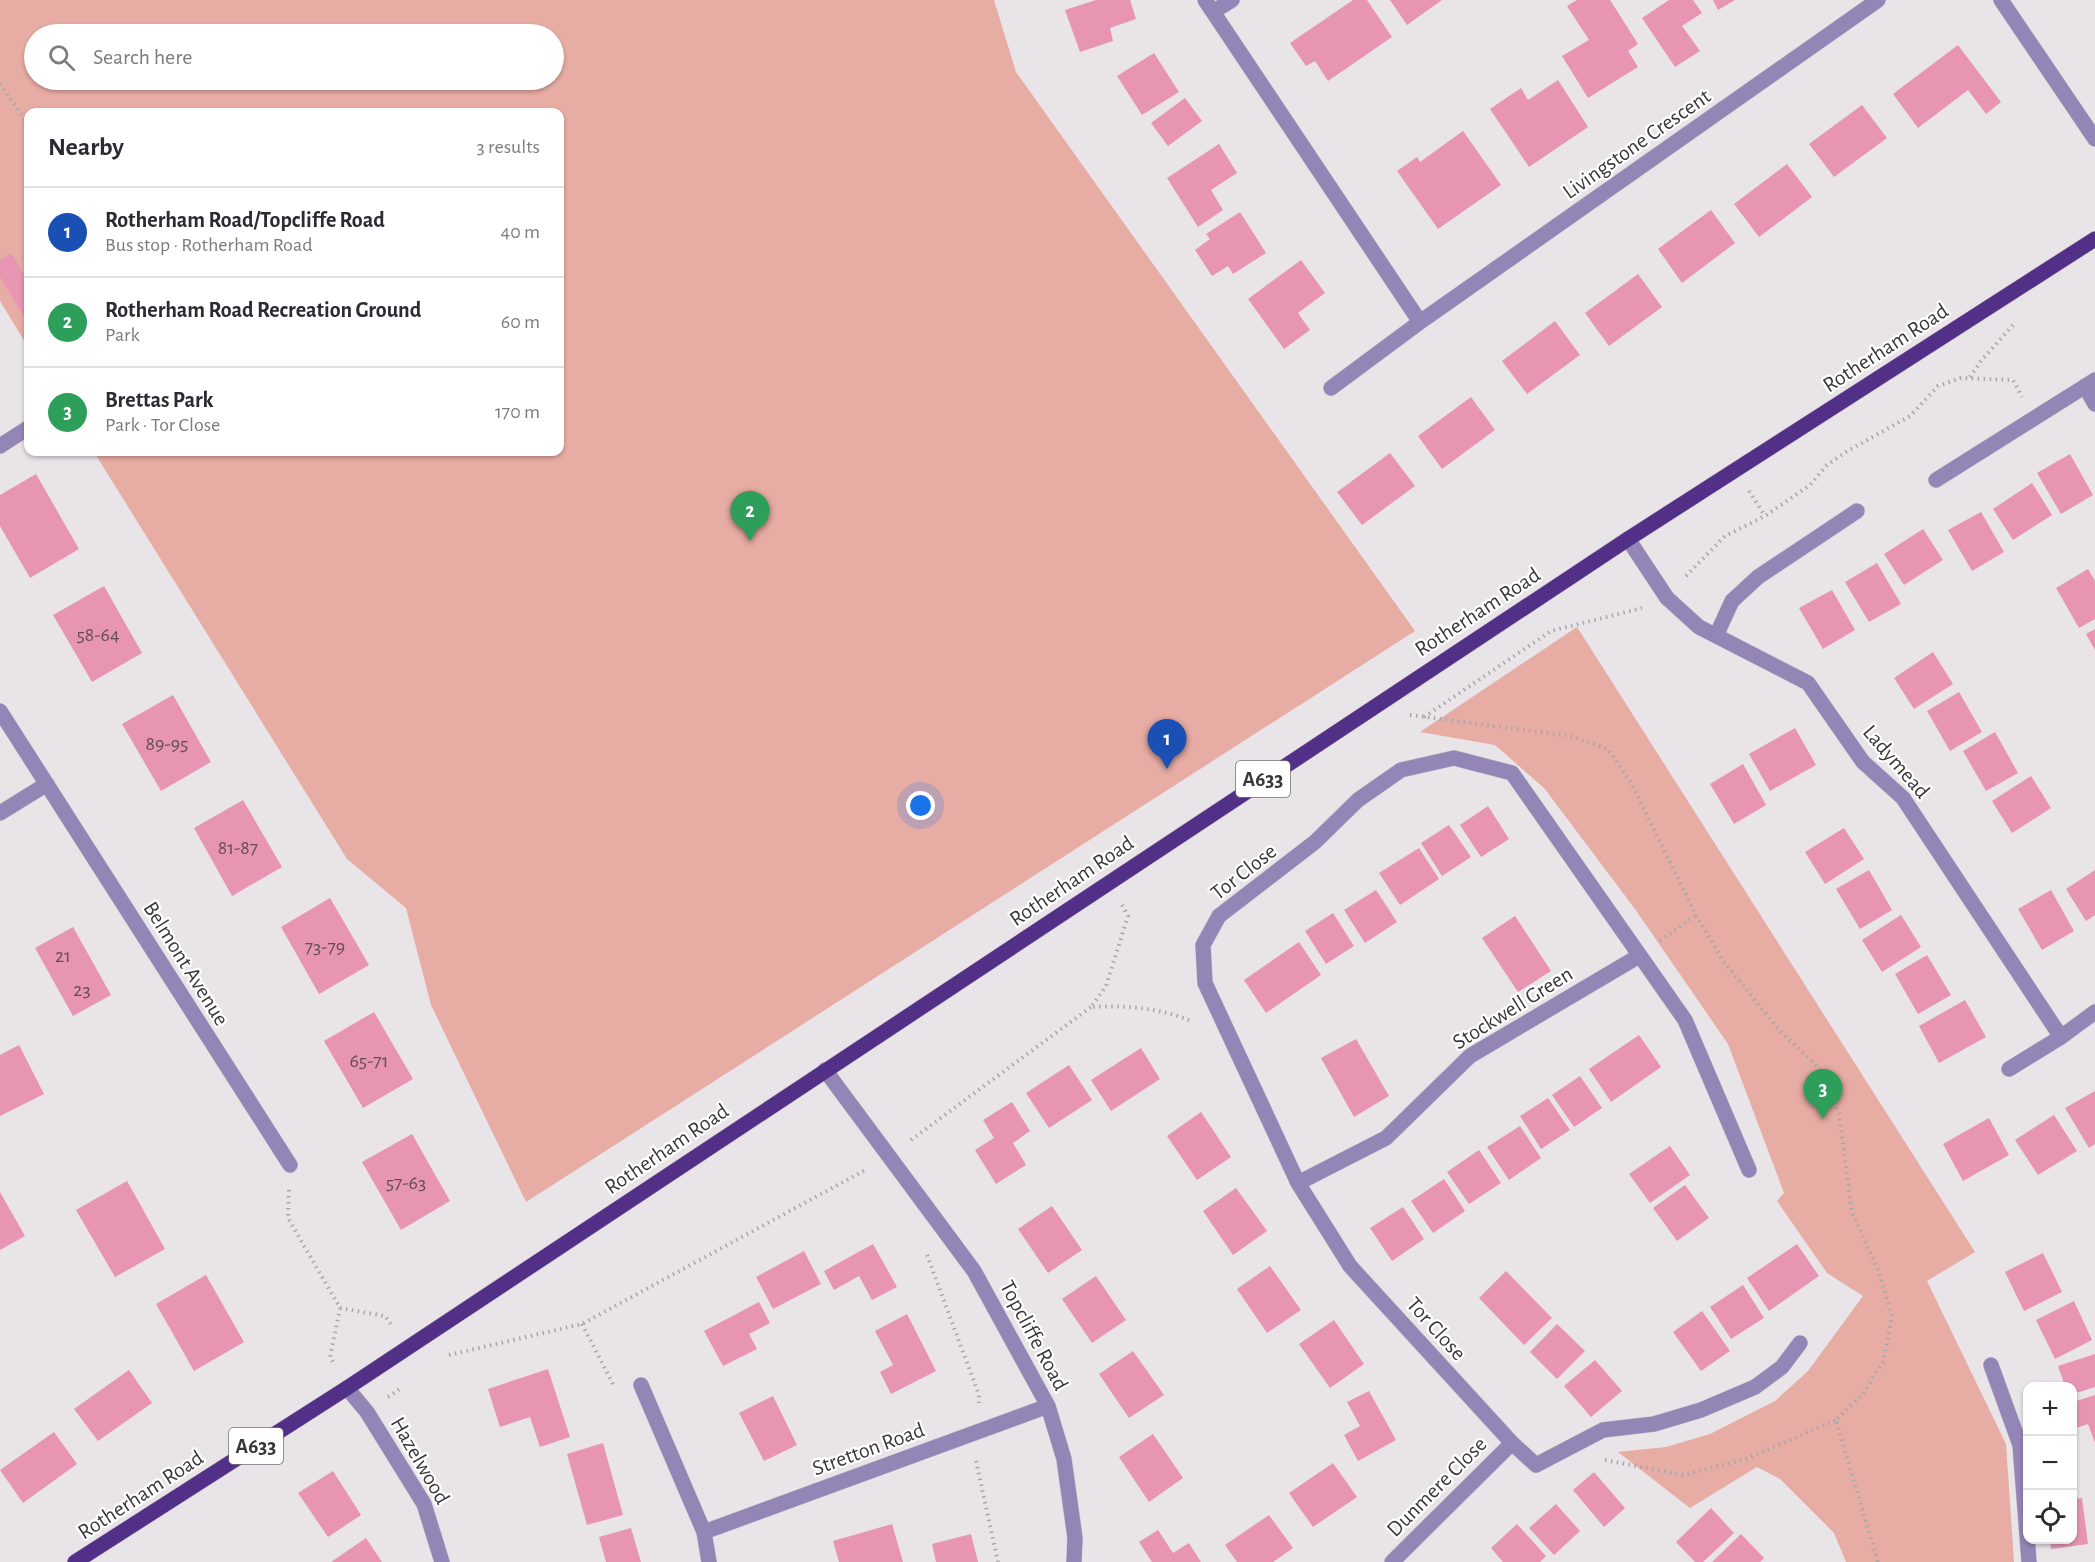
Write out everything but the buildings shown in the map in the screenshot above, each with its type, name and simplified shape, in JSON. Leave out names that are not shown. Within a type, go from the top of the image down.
[{"type":"main road","name":"Rotherham Road","points":[[75,1562],[347,1388],[1628,539],[2095,239]]},
{"type":"street","points":[[1232,0],[1209,6],[1420,322]]},
{"type":"street","name":"Livingstone Crescent","points":[[1331,388],[1420,322],[1878,0]]},
{"type":"street","points":[[2001,0],[2095,139]]},
{"type":"street","points":[[1936,480],[2090,383],[2095,404]]},
{"type":"street","points":[[0,446],[24,431]]},
{"type":"street","points":[[1716,636],[1732,601],[1758,577],[1857,511]]},
{"type":"street","name":"Ladymead","points":[[1628,539],[1667,598],[1699,627],[1808,683],[1863,762],[1903,798],[2061,1037]]},
{"type":"street","name":"Belmont Avenue","points":[[0,711],[290,1165]]},
{"type":"street","name":"Tor Close","points":[[1749,1170],[1685,1020],[1512,773],[1454,758],[1401,770],[1358,800],[1315,842],[1219,916],[1203,945],[1205,983],[1298,1183],[1350,1266],[1512,1443],[1536,1465],[1603,1430],[1654,1424],[1701,1410],[1755,1387],[1782,1367],[1800,1343]]},
{"type":"street","points":[[0,813],[47,784]]},
{"type":"street","name":"Stockwell Green","points":[[1298,1183],[1386,1138],[1470,1056],[1639,956]]},
{"type":"street","points":[[2009,1069],[2061,1037],[2095,1012]]},
{"type":"street","name":"Topcliffe Road","points":[[825,1070],[974,1271],[1048,1406],[1065,1460],[1075,1538],[1074,1562]]},
{"type":"street","points":[[1991,1365],[2020,1445],[2029,1562]]},
{"type":"street","points":[[641,1385],[704,1532],[709,1562]]},
{"type":"street","name":"Hazelwood","points":[[347,1388],[367,1412],[424,1504],[442,1562]]},
{"type":"street","name":"Stretton Road","points":[[704,1532],[1048,1406]]},
{"type":"street","name":"Dunmere Close","points":[[1392,1562],[1512,1443]]},
{"type":"path","points":[[0,84],[24,118]]},
{"type":"path","points":[[1423,717],[1551,631],[1650,606],[1667,598],[1696,564],[1725,536],[1765,516],[1810,485],[1827,465],[1845,452],[1910,416],[1938,386],[1961,378],[2013,380],[2034,419]]},
{"type":"path","points":[[440,1361],[449,1355],[582,1324],[890,1156],[1091,1007],[1106,986],[1128,916],[1110,881]]},
{"type":"path","points":[[1639,956],[1696,915]]},
{"type":"path","points":[[1091,1007],[1151,1010],[1189,1020],[1233,1043]]},
{"type":"path","points":[[290,1165],[288,1218],[340,1308],[330,1356],[347,1388]]},
{"type":"path","points":[[926,1253],[979,1395],[974,1455],[998,1562]]},
{"type":"path","points":[[340,1308],[385,1316],[406,1349]]},
{"type":"path","points":[[582,1324],[616,1391],[641,1385]]},
{"type":"path","points":[[367,1412],[403,1386]]},
{"type":"path","points":[[1601,1460],[1683,1474],[1746,1459],[1836,1420]]},
{"type":"shaded area","points":[[0,0],[994,0],[1016,72],[1415,631],[526,1202],[431,1005],[406,908],[347,859],[96,456],[564,456],[564,108],[24,108],[24,340],[0,301]]},
{"type":"shaded area","points":[[1577,627],[1975,1252],[1927,1281],[2006,1444],[2014,1562],[1846,1562],[1834,1533],[1780,1479],[1757,1467],[1690,1508],[1618,1452],[1666,1447],[1710,1434],[1775,1401],[1808,1371],[1863,1296],[1827,1273],[1777,1201],[1784,1193],[1728,1044],[1635,909],[1544,788],[1495,745],[1420,732]]},
{"type":"place","name":"Rotherham Road Recreation Ground","points":[[750,541]]},
{"type":"place","name":"Rotherham Road/Topcliffe Road","points":[[1167,769]]},
{"type":"place","name":"Brettas Park","points":[[1823,1119]]}]
